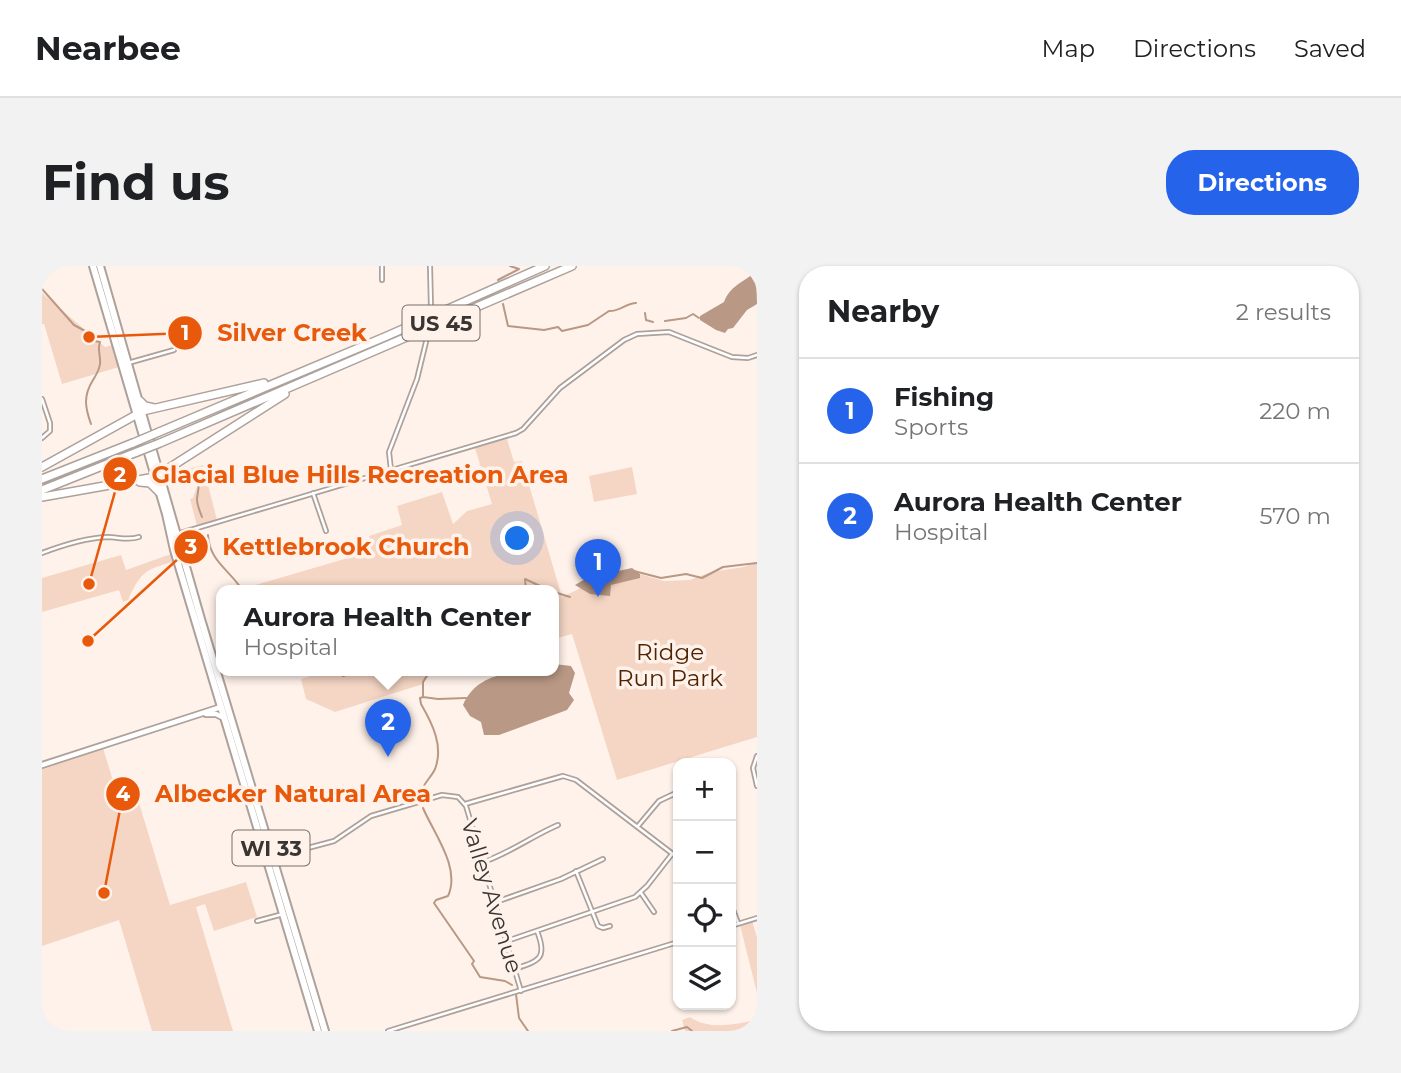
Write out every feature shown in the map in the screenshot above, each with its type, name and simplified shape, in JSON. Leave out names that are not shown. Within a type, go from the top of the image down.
[{"type":"highway","name":"US 45","points":[[42,478],[134,443],[545,266]]},
{"type":"highway","name":"US 45","points":[[42,490],[160,443],[572,266]]},
{"type":"highway","points":[[42,467],[139,413],[261,384],[311,368]]},
{"type":"highway","points":[[42,498],[158,475],[311,379]]},
{"type":"highway","points":[[140,401],[145,406],[155,408]]},
{"type":"highway","points":[[132,481],[150,483],[159,492]]},
{"type":"main road","name":"WI 33","points":[[93,266],[140,401],[139,413]]},
{"type":"main road","name":"WI 33","points":[[100,266],[125,364],[271,858],[318,1031]]},
{"type":"main road","name":"WI 33","points":[[158,475],[159,492],[174,534]]},
{"type":"main road","name":"WI 33","points":[[224,706],[225,719],[271,858]]},
{"type":"main road","name":"WI 33","points":[[286,913],[325,1031]]},
{"type":"street","points":[[382,266],[382,280]]},
{"type":"street","points":[[391,470],[389,452],[417,379],[426,342],[431,309],[430,266]]},
{"type":"street","points":[[174,534],[516,433],[523,429],[560,388],[624,340],[637,334],[669,332],[732,356],[748,358],[757,355]]},
{"type":"street","points":[[125,364],[174,350]]},
{"type":"street","points":[[42,399],[50,423],[50,432],[44,438]]},
{"type":"street","points":[[313,493],[326,531]]},
{"type":"street","points":[[42,552],[74,541],[108,537],[131,540],[139,537]]},
{"type":"street","points":[[42,765],[224,706]]},
{"type":"street","points":[[201,714],[225,719]]},
{"type":"street","points":[[757,756],[753,772],[757,786]]},
{"type":"street","points":[[465,804],[563,776],[576,780],[672,854],[641,893],[506,941]]},
{"type":"street","points":[[638,826],[659,801],[673,794]]},
{"type":"street","name":"Valley Avenue","points":[[271,858],[334,841],[371,816],[442,795],[458,797],[465,804],[521,991]]},
{"type":"street","points":[[483,862],[515,849],[541,832],[558,825]]},
{"type":"street","points":[[495,903],[561,879],[603,859]]},
{"type":"street","points":[[576,871],[600,927],[610,926]]},
{"type":"street","points":[[641,893],[654,912]]},
{"type":"street","points":[[257,921],[286,913]]},
{"type":"street","points":[[736,918],[738,923],[757,918]]},
{"type":"street","points":[[514,969],[535,962],[540,957],[543,948],[537,931]]},
{"type":"street","points":[[388,1031],[673,944]]},
{"type":"green space","points":[[42,293],[105,347],[113,345],[119,367],[62,384],[42,324]]},
{"type":"green space","name":"Ridge Run Park","points":[[507,439],[514,462],[522,461],[558,585],[256,585],[365,553],[363,544],[371,542],[369,536],[402,525],[397,506],[442,492],[453,524],[467,511],[492,504],[475,448]]},
{"type":"green space","points":[[203,465],[217,520],[197,526],[190,499],[193,498],[198,484],[184,470]]},
{"type":"green space","points":[[632,467],[637,494],[594,502],[589,476]]},
{"type":"green space","points":[[171,554],[173,562],[155,567],[144,574],[128,600],[123,602],[119,590],[42,612],[42,578],[121,555],[126,570]]},
{"type":"green space","name":"Ridge Run Park","points":[[757,562],[757,737],[689,758],[673,758],[673,763],[617,780],[572,634],[559,638],[559,587],[562,597],[629,571],[664,581],[690,580],[711,572],[744,567]]},
{"type":"green space","points":[[311,676],[429,676],[423,684],[335,712],[306,699],[301,679]]},
{"type":"green space","points":[[103,748],[115,787],[133,783],[170,905],[246,882],[257,917],[214,931],[205,904],[196,907],[233,1031],[152,1031],[119,920],[42,946],[42,768]]},
{"type":"green space","points":[[752,921],[757,937],[757,993],[740,925]]},
{"type":"green space","points":[[690,1017],[714,1025],[757,1020],[757,1031],[685,1031],[682,1020]]},
{"type":"shaded area","points":[[756,272],[757,304],[747,310],[733,328],[725,333],[700,320],[700,316],[724,302],[733,288]]},
{"type":"shaded area","points":[[632,568],[640,574],[640,578],[611,585],[610,596],[590,594],[575,585],[587,578]]},
{"type":"shaded area","points":[[559,665],[571,666],[575,673],[569,693],[574,700],[567,710],[499,735],[484,735],[481,722],[470,716],[463,705],[479,684],[490,678],[559,676]]},
{"type":"waterway","points":[[498,280],[519,269],[510,266]]},
{"type":"waterway","points":[[42,289],[74,325],[85,331],[94,341],[100,342],[100,366],[86,396],[91,424]]},
{"type":"waterway","points":[[503,304],[508,326],[544,330],[558,327],[562,331],[588,325],[609,311],[636,303]]},
{"type":"waterway","points":[[645,313],[646,320],[653,322]]},
{"type":"waterway","points":[[665,321],[686,318],[693,314],[699,318]]},
{"type":"waterway","points":[[185,468],[198,482],[197,501],[202,517]]},
{"type":"waterway","points":[[208,535],[216,559],[239,585]]},
{"type":"waterway","points":[[634,571],[661,578],[686,574],[702,578],[723,567],[757,563]]},
{"type":"waterway","points":[[526,585],[525,579],[538,585]]},
{"type":"waterway","points":[[559,594],[570,597]]},
{"type":"waterway","points":[[427,676],[423,682],[423,697],[466,698]]},
{"type":"waterway","points":[[421,794],[435,769],[438,752],[433,727],[421,704],[420,698],[423,697]]},
{"type":"waterway","points":[[423,808],[444,851],[451,874],[448,896],[434,903],[474,961],[472,964],[480,977],[505,981],[512,985]]},
{"type":"waterway","points":[[516,994],[519,1018],[528,1031]]},
{"type":"waterway","points":[[672,1031],[687,1027],[692,1031]]},
{"type":"place","name":"Silver Creek","points":[[89,337]]},
{"type":"place","name":"Glacial Blue Hills Recreation Area","points":[[89,584]]},
{"type":"place","name":"Fishing","points":[[598,597]]},
{"type":"place","name":"Kettlebrook Church","points":[[88,641]]},
{"type":"place","name":"Aurora Health Center","points":[[388,757]]},
{"type":"place","name":"Albecker Natural Area","points":[[104,893]]}]
